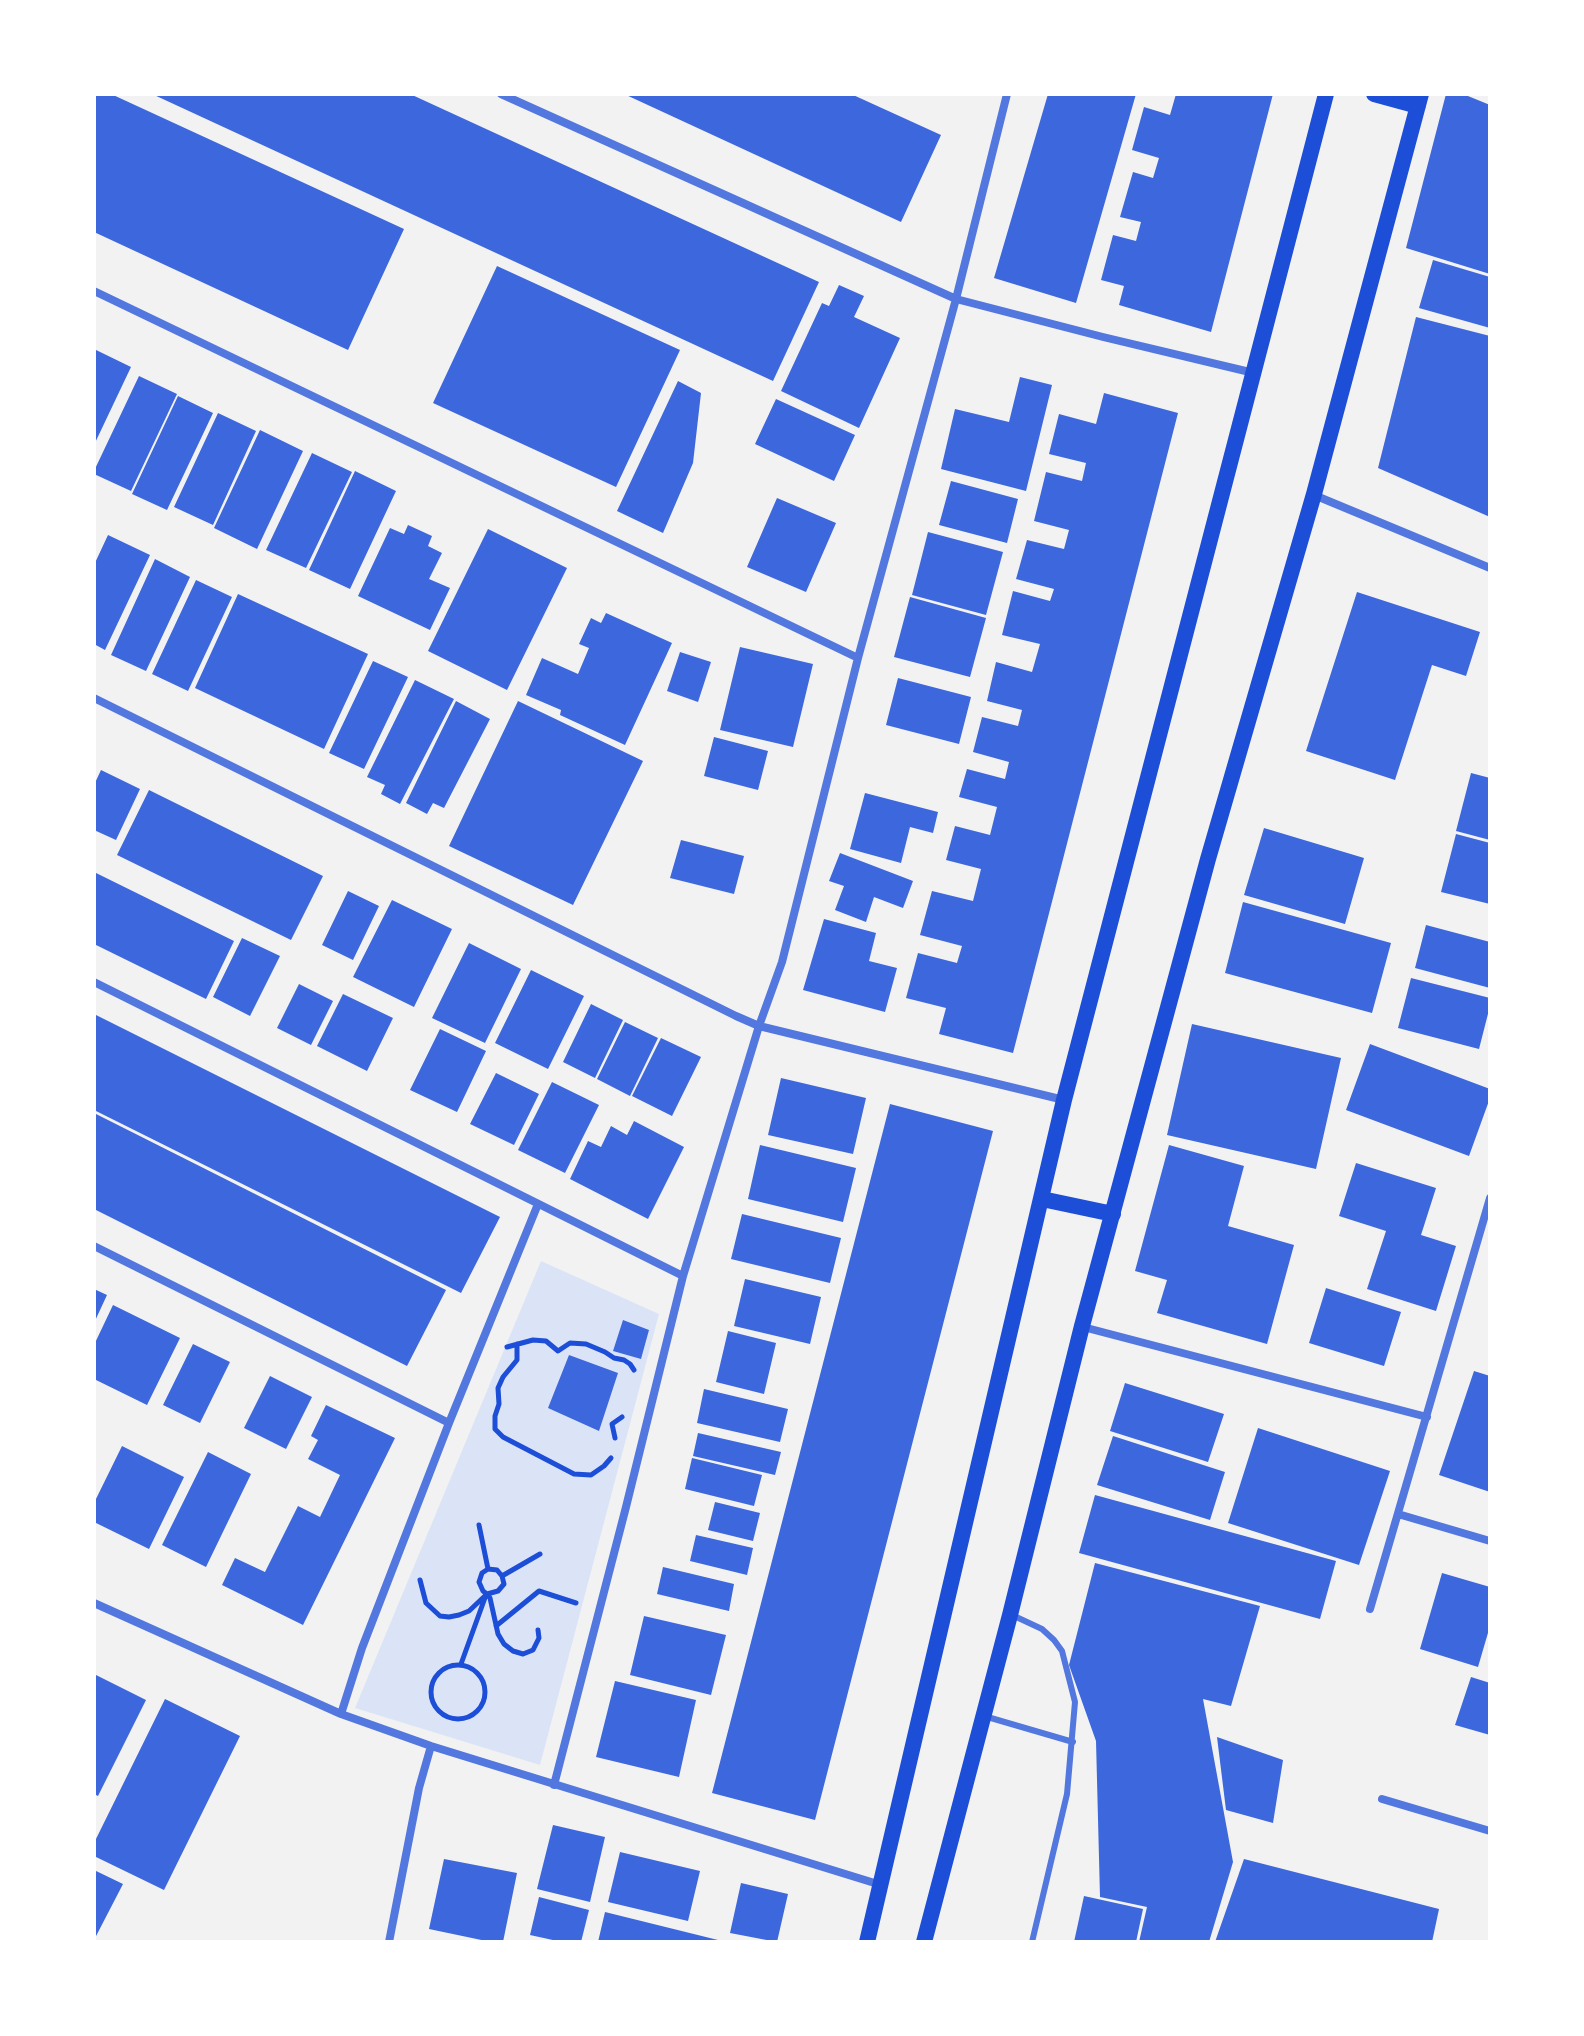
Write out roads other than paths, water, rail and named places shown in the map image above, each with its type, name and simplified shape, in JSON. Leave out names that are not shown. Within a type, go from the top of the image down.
[{"type":"main road","points":[[867,1942],[1064,1100],[1326,94]]},
{"type":"main road","points":[[924,1942],[1082,1326],[1208,859],[1314,494],[1420,100],[1374,94]]},
{"type":"main road","points":[[1042,1199],[1113,1214]]},
{"type":"street","points":[[501,94],[956,299],[1254,374]]},
{"type":"street","points":[[554,1785],[683,1276],[759,1026],[782,962],[858,658],[956,299],[1007,94]]},
{"type":"street","points":[[94,291],[858,658]]},
{"type":"street","points":[[1314,494],[1490,568]]},
{"type":"street","points":[[94,698],[759,1026],[1064,1100]]},
{"type":"street","points":[[94,982],[683,1276]]},
{"type":"street","points":[[1370,1609],[1490,1198]]},
{"type":"street","points":[[341,1714],[362,1648],[538,1204]]},
{"type":"street","points":[[94,1246],[449,1423]]},
{"type":"street","points":[[1082,1326],[1427,1417]]},
{"type":"street","points":[[1398,1514],[1490,1541]]},
{"type":"street","points":[[94,1603],[341,1714],[431,1746],[881,1886]]},
{"type":"street","points":[[389,1942],[419,1788],[431,1746]]},
{"type":"street","points":[[1382,1799],[1490,1831]]},
{"type":"lane","points":[[1010,1615],[1042,1629],[1054,1640],[1062,1651],[1075,1702],[1067,1794],[1032,1942]]},
{"type":"lane","points":[[984,1716],[1073,1742]]}]
